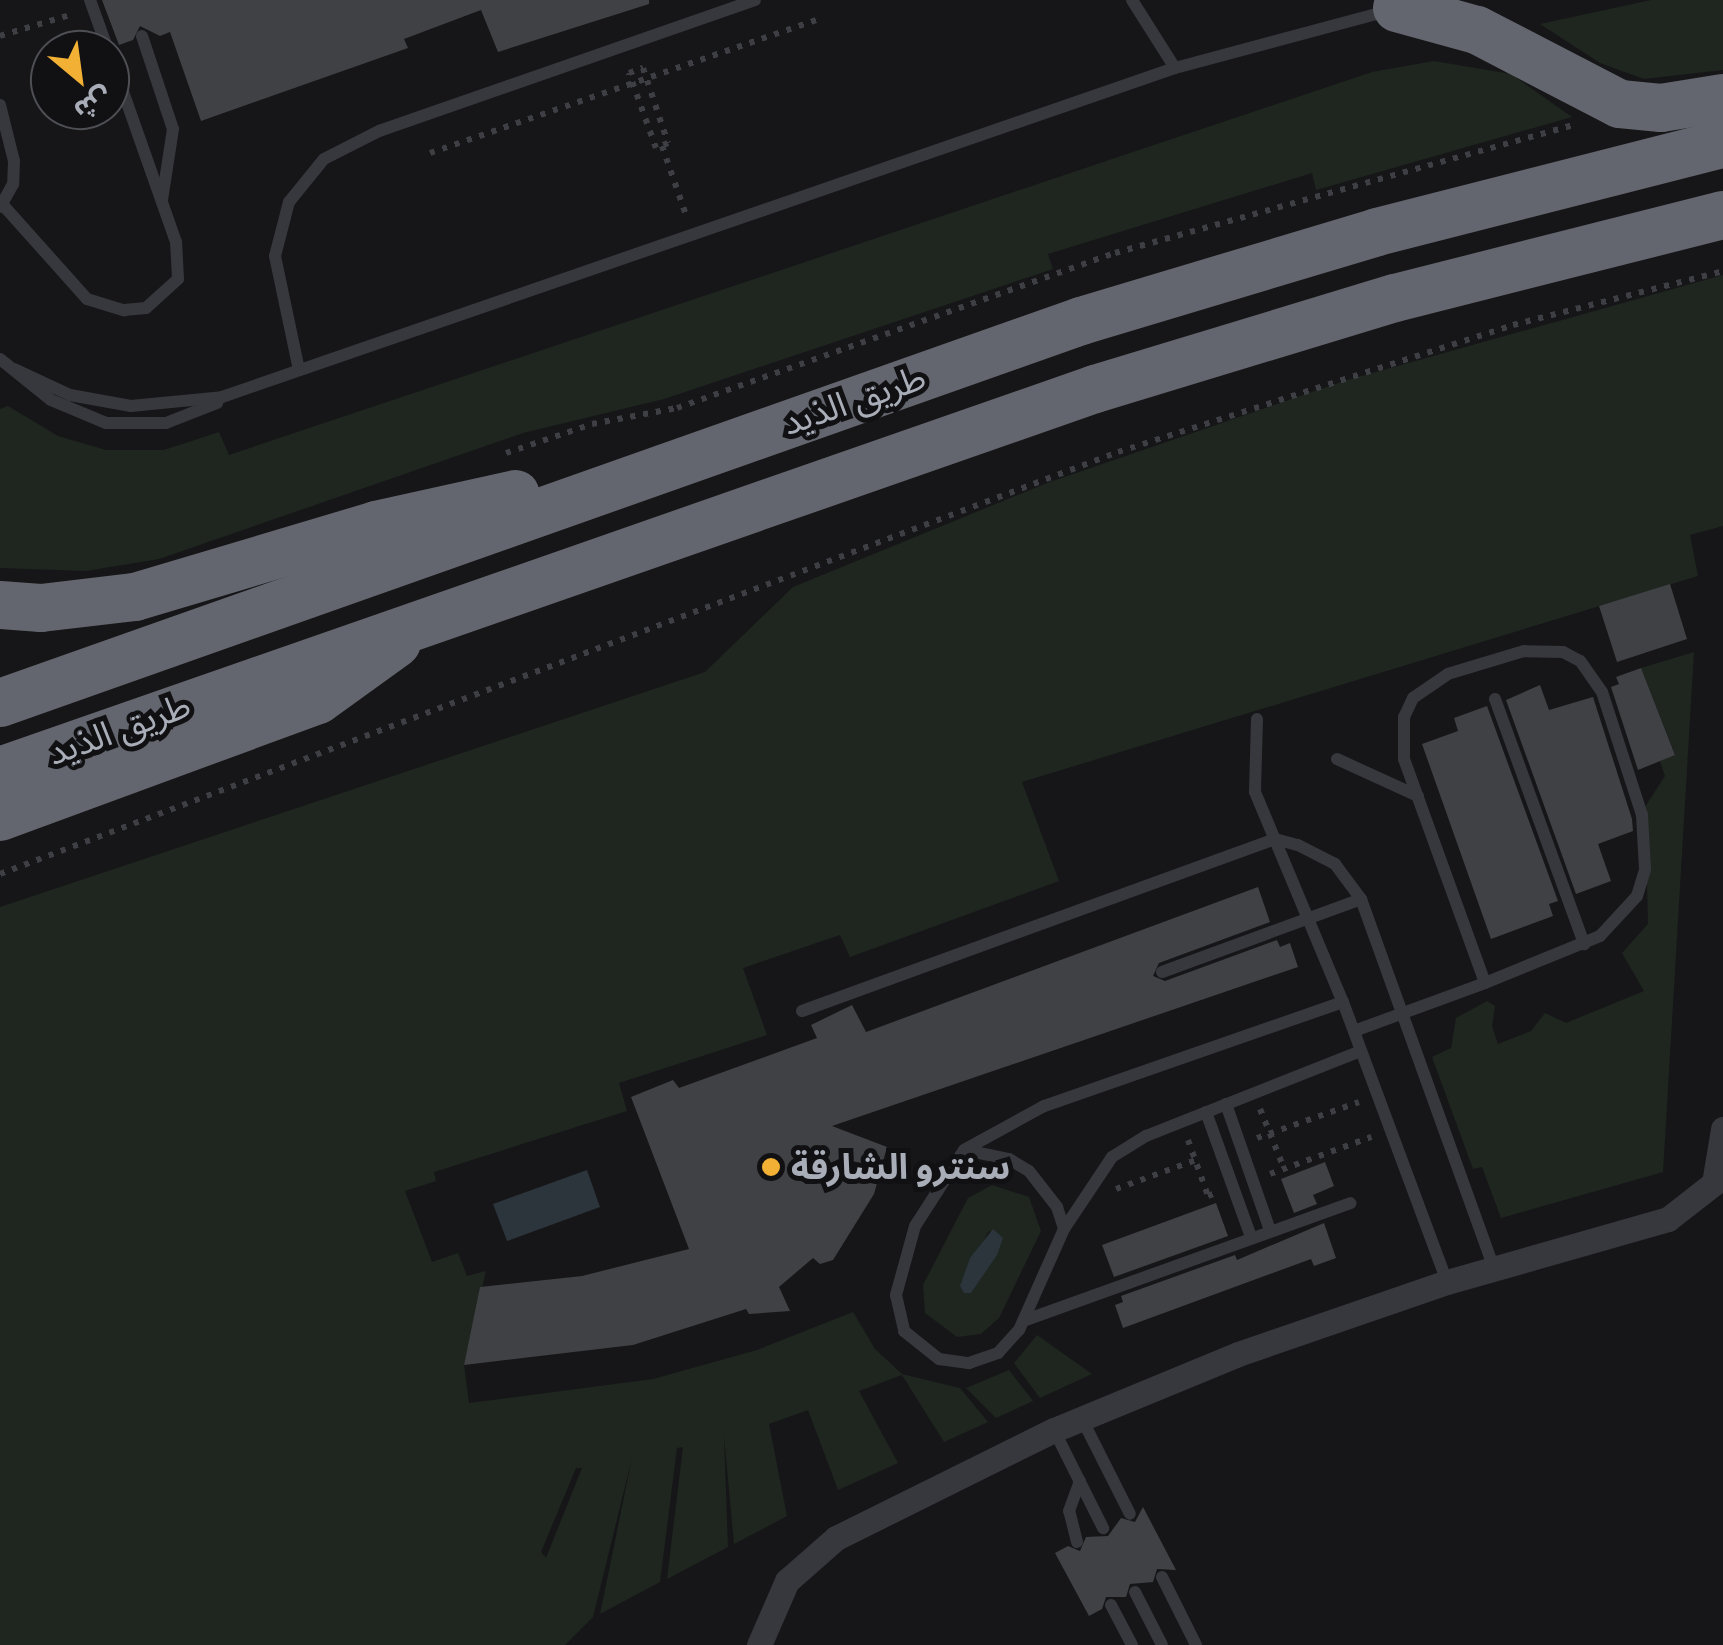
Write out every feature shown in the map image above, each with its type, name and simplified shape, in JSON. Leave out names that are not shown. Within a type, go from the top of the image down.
[{"type":"highway","points":[[1413,4],[1477,30],[1620,104],[1661,108],[1723,98]]},
{"type":"highway","name":"طريق الذيد","points":[[0,703],[624,481],[1229,275],[1723,144]]},
{"type":"highway","name":"طريق الذيد","points":[[0,771],[415,623],[1244,342],[1723,214]]},
{"type":"highway","points":[[0,605],[41,608],[134,597],[423,513],[624,481]]},
{"type":"highway","points":[[0,816],[318,700],[384,656],[415,623]]},
{"type":"street","points":[[759,1645],[770,1610],[810,1557],[1054,1430],[1256,1348],[1447,1282],[1686,1210],[1714,1183],[1723,1129]]},
{"type":"lane","points":[[299,370],[276,256],[289,202],[324,159],[378,131],[754,0]]},
{"type":"lane","points":[[1132,0],[1174,68]]},
{"type":"lane","points":[[92,4],[101,30]]},
{"type":"lane","points":[[14,369],[70,395],[130,406],[192,403],[251,387],[1174,68],[1413,4]]},
{"type":"lane","points":[[142,36],[173,129],[162,200]]},
{"type":"lane","points":[[0,105],[14,161],[14,184],[1,206],[87,300],[124,310],[146,308],[178,280],[176,242],[130,111]]},
{"type":"lane","points":[[0,358],[77,414],[136,426],[194,414],[251,387]]},
{"type":"lane","points":[[1354,1031],[1485,983],[1584,944],[1622,919],[1637,896],[1647,842],[1602,692],[1580,661],[1563,652],[1524,651],[1429,684],[1413,698],[1401,738],[1485,983]]},
{"type":"lane","points":[[1495,699],[1584,944]]},
{"type":"lane","points":[[1257,719],[1255,792],[1343,1002],[1447,1282]]},
{"type":"lane","points":[[1337,759],[1418,796]]},
{"type":"lane","points":[[802,1011],[1275,840],[1335,864],[1361,899],[1494,1268]]},
{"type":"lane","points":[[1162,972],[1361,899]]},
{"type":"lane","points":[[1343,1002],[1044,1106],[964,1150],[927,1197],[900,1276],[898,1313],[914,1343],[954,1363],[998,1352],[1023,1322],[1064,1229],[1112,1158],[1206,1112],[1362,1051]]},
{"type":"lane","points":[[1226,1104],[1270,1230]]},
{"type":"lane","points":[[1206,1112],[1252,1237]]},
{"type":"lane","points":[[964,1150],[1009,1158],[1028,1171],[1051,1197],[1064,1229]]},
{"type":"lane","points":[[1023,1322],[1350,1203]]},
{"type":"lane","points":[[1082,1418],[1130,1514]]},
{"type":"lane","points":[[1054,1430],[1103,1528]]},
{"type":"lane","points":[[1077,1542],[1069,1511],[1080,1481]]},
{"type":"lane","points":[[1162,1578],[1196,1645]]},
{"type":"lane","points":[[1136,1592],[1162,1645]]},
{"type":"lane","points":[[1111,1605],[1132,1645]]},
{"type":"path","points":[[0,36],[92,4]]},
{"type":"path","points":[[646,78],[817,20]]},
{"type":"path","points":[[643,68],[646,78],[668,143],[656,148],[629,72],[643,68]]},
{"type":"path","points":[[430,153],[633,83]]},
{"type":"path","points":[[494,457],[592,424],[677,408],[1115,253],[1613,115],[1620,104]]},
{"type":"path","points":[[662,146],[692,233]]},
{"type":"path","points":[[0,874],[1118,452],[1512,325],[1723,272]]},
{"type":"shaded area","points":[[1651,0],[1723,0],[1723,70],[1644,79],[1600,63],[1540,24]]},
{"type":"shaded area","points":[[1434,61],[1511,74],[1572,117],[1316,190],[1312,173],[1048,254],[1053,269],[664,399],[523,433],[159,559],[86,571],[0,568],[0,409],[8,406],[58,436],[106,450],[164,450],[219,432],[229,455],[1372,72]]},
{"type":"shaded area","points":[[1723,275],[1723,526],[1690,535],[1698,576],[1022,782],[1059,881],[850,957],[840,935],[743,968],[767,1035],[619,1083],[627,1111],[434,1172],[436,1181],[405,1191],[432,1262],[458,1253],[467,1276],[486,1271],[464,1365],[469,1403],[653,1379],[757,1350],[853,1312],[875,1349],[902,1374],[960,1388],[988,1422],[944,1442],[902,1375],[859,1391],[898,1463],[838,1490],[808,1410],[769,1424],[787,1516],[734,1544],[724,1436],[728,1547],[667,1579],[683,1447],[677,1448],[660,1582],[600,1614],[632,1458],[593,1617],[565,1645],[0,1645],[0,907],[705,672],[793,587],[1047,483],[1344,381]],"holes":[[[576,1468],[582,1468],[546,1558],[541,1552]]]},
{"type":"shaded area","points":[[1694,652],[1663,1172],[1501,1218],[1482,1167],[1473,1169],[1432,1057],[1451,1048],[1456,1018],[1487,1001],[1495,1006],[1492,1026],[1498,1044],[1531,1031],[1545,1013],[1566,1023],[1644,991],[1622,953],[1648,924],[1645,807],[1665,776],[1660,761],[1675,754],[1641,668]]},
{"type":"shaded area","points":[[587,1170],[600,1207],[507,1241],[493,1204]]},
{"type":"shaded area","points":[[992,1185],[1029,1197],[1041,1231],[999,1318],[981,1334],[957,1337],[925,1313],[923,1285],[968,1198]],"holes":[[[989,1231],[1003,1238],[971,1293],[961,1282]]]},
{"type":"shaded area","points":[[993,1229],[1003,1238],[997,1255],[971,1293],[964,1293],[960,1286],[970,1258]]},
{"type":"shaded area","points":[[1037,1335],[1092,1374],[1040,1398],[1014,1363]]},
{"type":"shaded area","points":[[1009,1370],[1033,1401],[996,1418],[966,1388]]},
{"type":"building","points":[[102,0],[649,0],[649,4],[498,52],[481,10],[404,39],[408,48],[201,121],[170,32],[160,36],[140,26],[130,41],[130,30],[113,30]]},
{"type":"building","points":[[1670,584],[1687,639],[1617,662],[1599,606]]},
{"type":"building","points":[[1641,668],[1675,755],[1638,770],[1611,687],[1619,684],[1616,677]]},
{"type":"building","points":[[1540,685],[1549,710],[1593,697],[1632,819],[1633,831],[1598,844],[1611,881],[1576,894],[1506,700]]},
{"type":"building","points":[[1487,706],[1558,901],[1549,904],[1553,916],[1491,939],[1422,744],[1458,731],[1454,718]]},
{"type":"building","name":"سنترو الشارقة","points":[[1258,887],[1270,922],[1159,963],[1153,976],[1165,981],[1277,940],[1280,947],[1290,943],[1298,967],[832,1126],[887,1147],[874,1194],[833,1260],[820,1264],[813,1258],[779,1287],[790,1311],[749,1314],[746,1309],[633,1345],[464,1365],[480,1287],[582,1276],[689,1249],[631,1097],[673,1080],[679,1088],[817,1038],[811,1025],[852,1005],[866,1032]]},
{"type":"building","points":[[1325,1162],[1334,1186],[1313,1195],[1317,1204],[1294,1213],[1281,1179]]},
{"type":"building","points":[[1216,1203],[1228,1236],[1114,1277],[1102,1245]]},
{"type":"building","points":[[1324,1223],[1336,1258],[1314,1266],[1311,1259],[1123,1328],[1115,1305],[1123,1302],[1121,1296],[1235,1255],[1237,1260]]},
{"type":"building","points":[[1143,1507],[1176,1570],[1157,1569],[1153,1582],[1130,1584],[1126,1597],[1106,1597],[1102,1609],[1089,1616],[1055,1553],[1068,1546],[1080,1551],[1086,1537],[1108,1536],[1121,1518],[1135,1522]]},
{"type":"place","name":"سنترو الشارقة","points":[[771,1167]]}]
